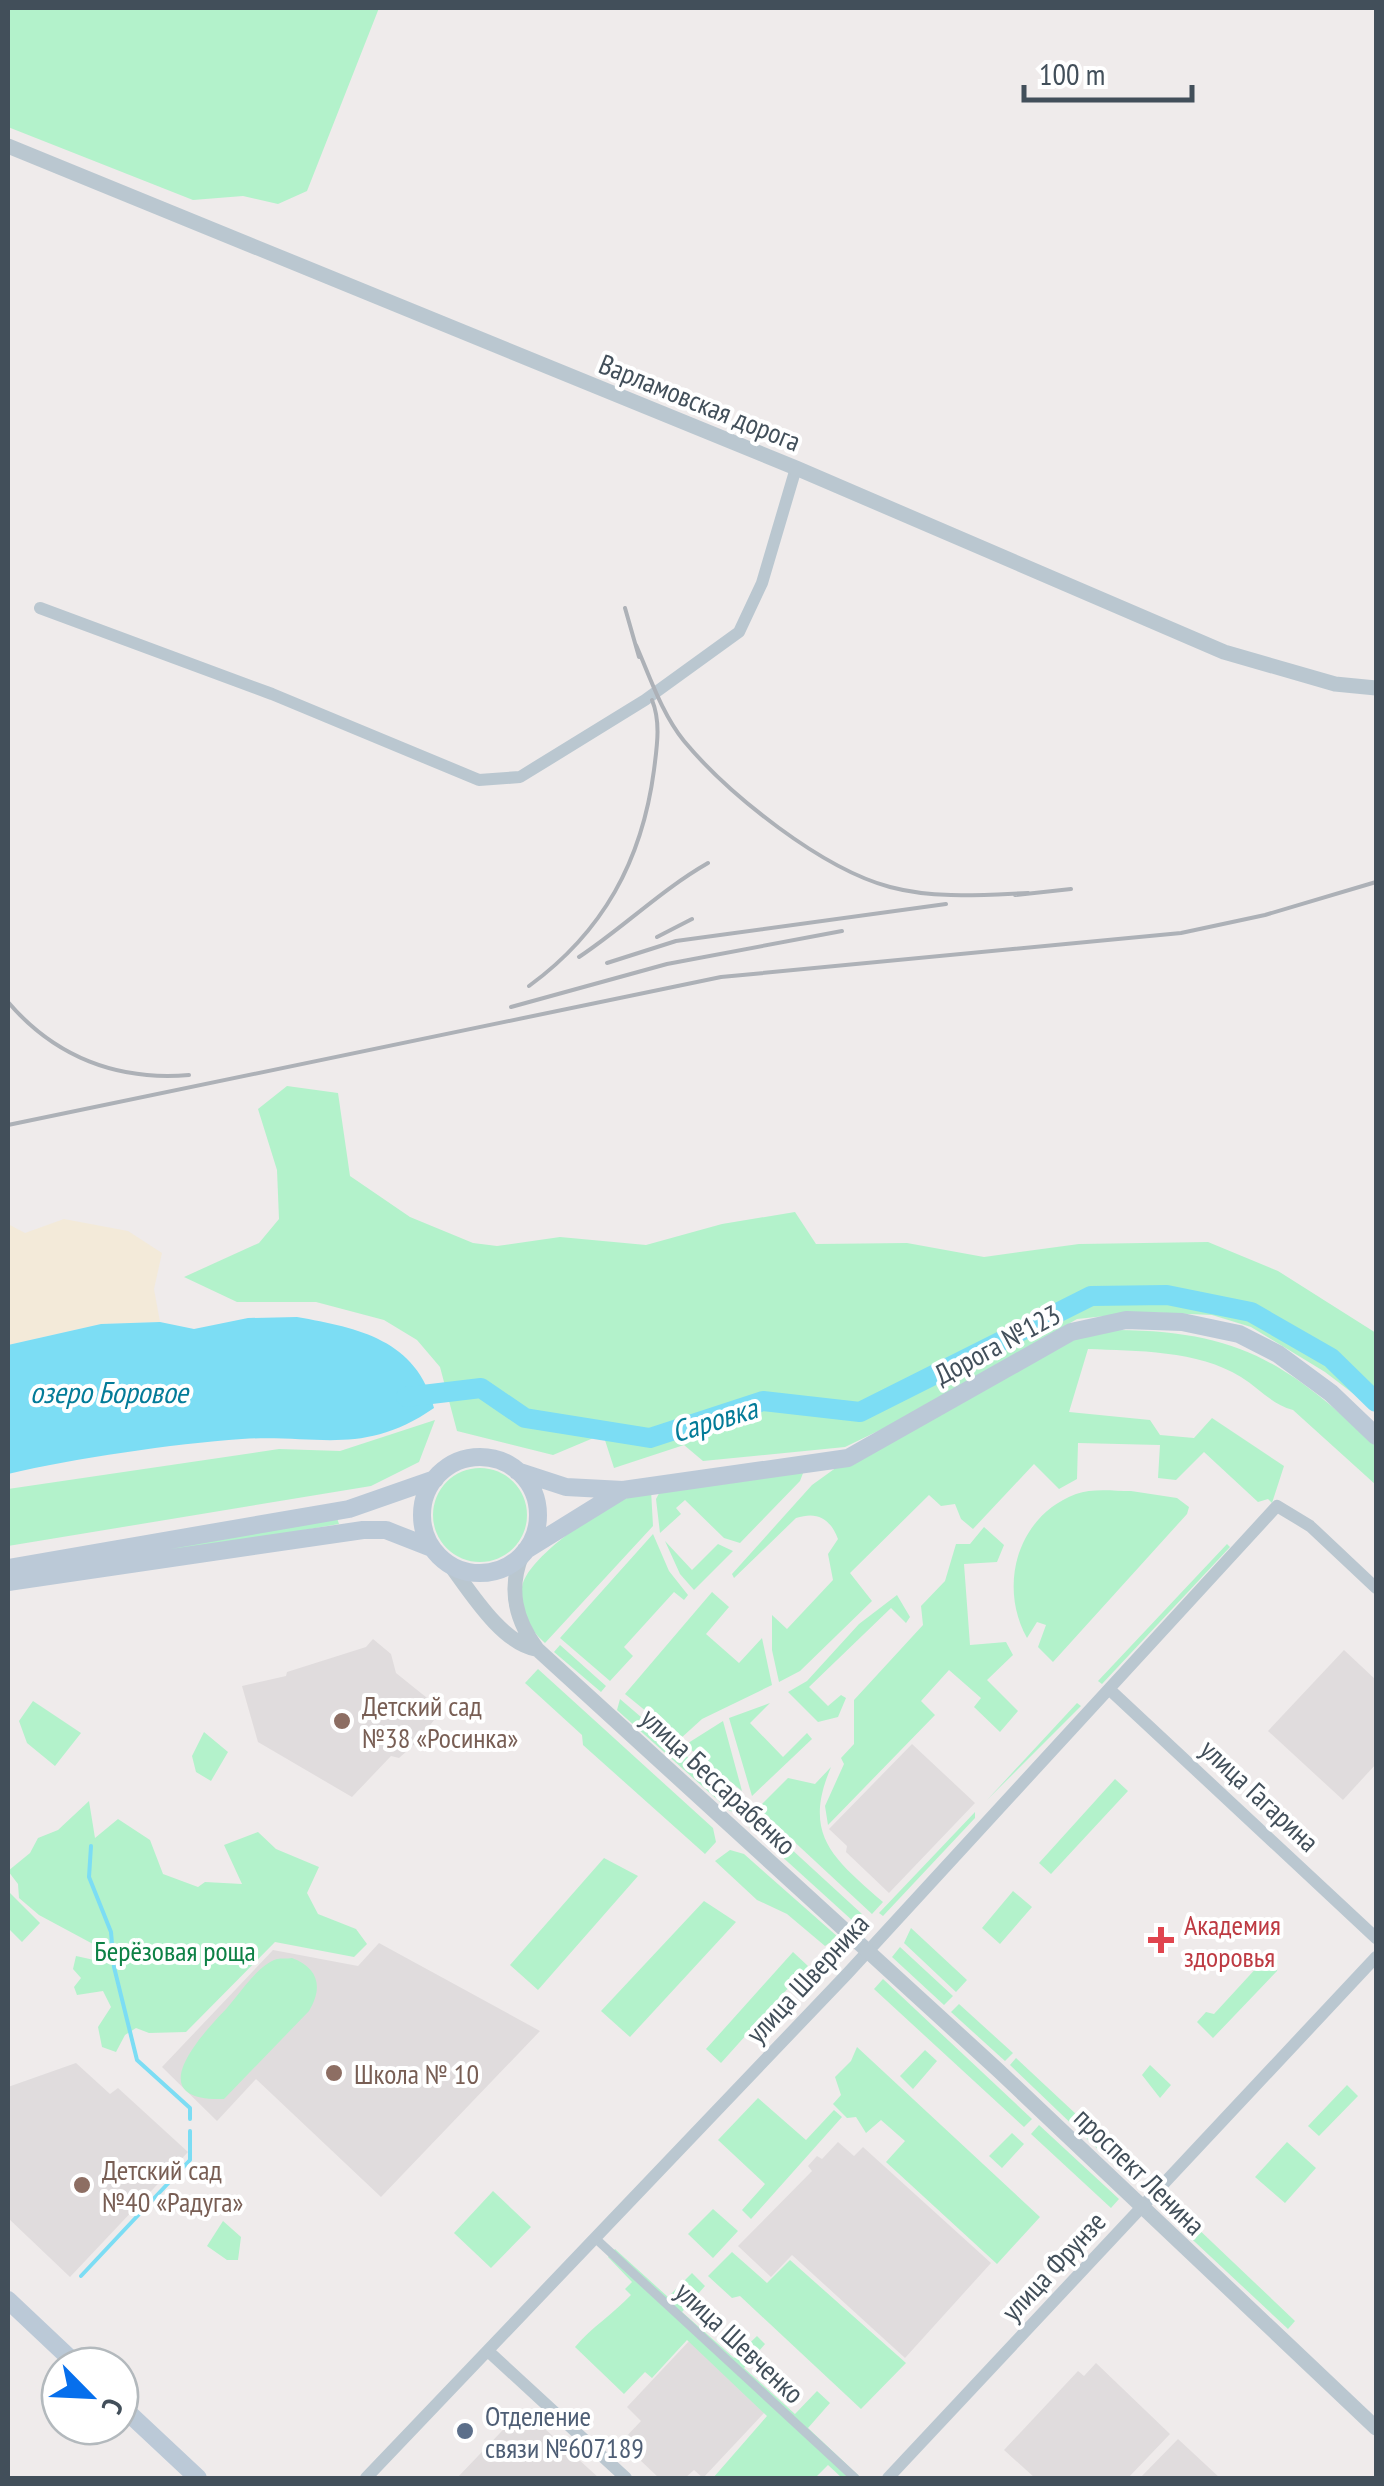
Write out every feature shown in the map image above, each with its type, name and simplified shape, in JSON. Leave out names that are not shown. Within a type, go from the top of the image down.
[{"type":"main road","name":"Дорога №123","points":[[517,1471],[566,1487],[623,1490],[848,1458],[1072,1332],[1126,1320],[1182,1322],[1239,1334],[1291,1364],[1376,1436]]},
{"type":"main road","points":[[470,1458],[494,1460],[517,1471],[532,1491],[538,1515],[524,1552],[489,1573],[452,1566],[432,1548],[425,1535],[422,1506],[435,1479],[449,1466],[470,1458]]},
{"type":"main road","points":[[8,1568],[348,1509],[435,1479]]},
{"type":"main road","name":"Дорога №123","points":[[524,1552],[623,1490]]},
{"type":"main road","points":[[8,1582],[363,1530],[386,1530],[432,1548]]},
{"type":"main road","points":[[8,2300],[57,2346]]},
{"type":"main road","points":[[140,2424],[198,2478]]},
{"type":"street","name":"Варламовская дорога","points":[[8,146],[796,468],[1224,652],[1334,684],[1376,688]]},
{"type":"street","points":[[40,608],[272,694],[479,780],[520,777],[644,700],[739,632],[762,582],[796,468]]},
{"type":"street","name":"улица Шверника","points":[[366,2478],[867,1952],[1277,1506],[1310,1526],[1376,1588]]},
{"type":"street","points":[[479,1602],[498,1602],[514,1586],[524,1552]]},
{"type":"street","name":"улица Бессарабенко","points":[[452,1566],[479,1602],[525,1647],[537,1649]]},
{"type":"street","name":"улица Бессарабенко","points":[[514,1586],[520,1620],[537,1649],[867,1952]]},
{"type":"street","name":"улица Гагарина","points":[[1109,1689],[1376,1938]]},
{"type":"street","name":"проспект Ленина","points":[[867,1952],[1376,2428]]},
{"type":"street","name":"улица Фрунзе","points":[[888,2478],[1376,1957]]},
{"type":"street","name":"улица Шевченко","points":[[595,2238],[855,2478]]},
{"type":"street","points":[[488,2351],[626,2478]]},
{"type":"shaded area","name":"Детский сад №38 «Росинка»","points":[[373,1639],[391,1654],[396,1673],[442,1710],[416,1743],[399,1758],[391,1756],[352,1797],[258,1742],[242,1686],[286,1676],[287,1672],[366,1647]]},
{"type":"shaded area","points":[[1344,1650],[1376,1680],[1376,1764],[1343,1800],[1268,1731]]},
{"type":"shaded area","points":[[912,1744],[975,1803],[889,1893],[846,1852],[847,1846],[829,1829]]},
{"type":"shaded area","name":"Школа № 10","points":[[379,1943],[540,2031],[381,2197],[256,2079],[217,2121],[162,2067],[273,1950],[358,1966]]},
{"type":"shaded area","name":"Детский сад №40 «Радуга»","points":[[76,2063],[110,2094],[118,2088],[188,2152],[70,2277],[8,2218],[8,2087]]},
{"type":"shaded area","points":[[838,2142],[854,2156],[863,2147],[991,2263],[905,2358],[792,2255],[771,2277],[738,2246],[812,2171],[808,2166],[817,2156],[822,2159]]},
{"type":"shaded area","points":[[690,2340],[765,2412],[703,2478],[694,2470],[685,2478],[659,2478],[621,2442],[641,2421],[627,2407]]},
{"type":"shaded area","points":[[1096,2363],[1170,2434],[1128,2478],[1035,2478],[1004,2450],[1078,2371],[1084,2376]]},
{"type":"shaded area","points":[[523,2409],[599,2478],[457,2478]]},
{"type":"shaded area","points":[[1178,2439],[1220,2478],[1140,2478]]},
{"type":"green space","points":[[8,8],[379,8],[307,191],[278,204],[243,196],[193,200],[8,127]]},
{"type":"green space","points":[[287,1086],[338,1093],[350,1176],[410,1217],[473,1243],[497,1246],[560,1237],[646,1245],[722,1224],[795,1212],[816,1244],[907,1243],[984,1257],[1079,1244],[1208,1242],[1278,1271],[1376,1333],[1376,1411],[1325,1372],[1251,1327],[1212,1315],[1143,1312],[1077,1319],[905,1418],[845,1447],[703,1461],[684,1445],[614,1468],[603,1434],[553,1455],[457,1431],[440,1367],[417,1340],[384,1320],[316,1302],[237,1302],[184,1277],[259,1243],[279,1219],[277,1170],[258,1109]]},
{"type":"green space","points":[[1117,1330],[1197,1337],[1260,1358],[1288,1374],[1316,1393],[1376,1446],[1376,1485],[1293,1410],[1224,1368],[1166,1354],[1088,1349],[1069,1412],[1150,1420],[1160,1435],[1194,1438],[1212,1418],[1284,1466],[1272,1503],[1268,1499],[1258,1502],[1204,1452],[1176,1480],[1158,1478],[1160,1445],[1078,1443],[1077,1479],[1059,1489],[1034,1464],[973,1529],[961,1519],[955,1504],[941,1506],[929,1495],[850,1573],[872,1601],[800,1671],[779,1682],[772,1650],[772,1615],[787,1629],[833,1580],[828,1554],[838,1539],[822,1518],[796,1518],[734,1578],[732,1574],[812,1485],[837,1467],[1072,1337]]},
{"type":"green space","points":[[435,1420],[419,1462],[371,1486],[8,1546],[8,1489],[279,1449],[340,1451]]},
{"type":"green space","points":[[480,1468],[498,1472],[513,1482],[523,1497],[527,1515],[523,1533],[513,1548],[498,1558],[480,1562],[462,1558],[447,1548],[437,1533],[433,1515],[437,1497],[447,1482],[462,1472]]},
{"type":"green space","points":[[805,1468],[800,1481],[740,1543],[724,1538],[685,1500],[676,1508],[681,1514],[660,1533],[656,1499],[663,1486]]},
{"type":"green space","points":[[651,1490],[653,1526],[545,1643],[534,1632],[524,1611],[521,1595],[528,1574],[540,1558],[577,1528],[618,1502]]},
{"type":"green space","points":[[1131,1491],[1177,1498],[1189,1507],[1187,1514],[1053,1662],[1038,1647],[1046,1625],[1037,1622],[1027,1638],[1018,1618],[1014,1575],[1027,1536],[1039,1518],[1076,1494]]},
{"type":"green space","points":[[337,1518],[339,1524],[8,1580],[8,1573]]},
{"type":"green space","points":[[984,1527],[1004,1545],[997,1562],[964,1564],[970,1645],[1006,1642],[1013,1655],[987,1680],[1018,1711],[1000,1732],[974,1707],[981,1698],[949,1670],[921,1701],[935,1715],[828,1825],[825,1806],[844,1764],[841,1758],[854,1744],[854,1700],[923,1625],[921,1606],[945,1581],[956,1544],[970,1544]]},
{"type":"green space","points":[[653,1534],[669,1571],[688,1595],[684,1600],[674,1592],[624,1647],[633,1656],[610,1681],[560,1638]]},
{"type":"green space","points":[[665,1541],[692,1570],[718,1544],[733,1551],[694,1590],[680,1574]]},
{"type":"green space","points":[[1227,1544],[1230,1547],[1102,1684],[1098,1681]]},
{"type":"green space","points":[[712,1592],[729,1607],[706,1634],[739,1663],[762,1638],[772,1685],[702,1719],[680,1739],[625,1694]]},
{"type":"green space","points":[[897,1595],[910,1617],[906,1623],[891,1608],[809,1687],[828,1706],[841,1695],[846,1698],[838,1717],[818,1722],[788,1692],[807,1681],[859,1624]]},
{"type":"green space","points":[[560,1645],[606,1686],[601,1692],[554,1652]]},
{"type":"green space","points":[[538,1669],[713,1828],[716,1842],[705,1854],[583,1745],[582,1735],[525,1683]]},
{"type":"green space","points":[[620,1699],[745,1806],[740,1812],[730,1811],[617,1710]]},
{"type":"green space","points":[[33,1701],[81,1733],[55,1766],[27,1743],[19,1721]]},
{"type":"green space","points":[[770,1703],[750,1723],[783,1757],[807,1733],[812,1739],[752,1796],[729,1718]]},
{"type":"green space","points":[[1077,1703],[1081,1706],[987,1800]]},
{"type":"green space","points":[[723,1721],[742,1791],[685,1745]]},
{"type":"green space","points":[[204,1732],[228,1752],[211,1781],[196,1772],[192,1756]]},
{"type":"green space","points":[[831,1767],[820,1811],[822,1828],[837,1858],[883,1902],[872,1914],[758,1808],[788,1778],[815,1784]]},
{"type":"green space","points":[[1115,1779],[1128,1791],[1051,1874],[1039,1863]]},
{"type":"green space","name":"Берёзовая роща","points":[[89,1801],[95,1838],[118,1819],[150,1840],[163,1874],[198,1887],[205,1882],[242,1884],[224,1845],[258,1832],[276,1849],[319,1867],[307,1893],[318,1914],[356,1929],[367,1944],[354,1957],[275,1942],[186,2032],[149,2033],[136,2028],[125,2035],[116,2052],[102,2047],[98,2027],[111,2007],[103,1991],[77,1995],[74,1987],[81,1978],[73,1969],[76,1956],[108,1963],[106,1951],[39,1915],[19,1898],[18,1884],[8,1871],[30,1853],[38,1838],[58,1830]]},
{"type":"green space","points":[[975,1812],[975,1818],[883,1916],[879,1913]]},
{"type":"green space","points":[[752,1813],[862,1914],[854,1922],[747,1825]]},
{"type":"green space","points":[[730,1850],[744,1854],[838,1937],[825,1946],[787,1914],[757,1900],[715,1861]]},
{"type":"green space","points":[[604,1858],[638,1876],[538,1990],[510,1965]]},
{"type":"green space","points":[[8,1891],[40,1923],[22,1942],[8,1928]]},
{"type":"green space","points":[[1013,1891],[1032,1907],[1000,1944],[982,1928]]},
{"type":"green space","points":[[704,1901],[736,1922],[630,2037],[601,2011]]},
{"type":"green space","points":[[911,1928],[967,1980],[956,1992],[904,1943]]},
{"type":"green space","points":[[900,1947],[953,1996],[944,2005],[892,1957]]},
{"type":"green space","points":[[793,1952],[808,1966],[721,2063],[706,2049]]},
{"type":"green space","points":[[1271,1952],[1278,1960],[1277,1971],[1213,2038],[1197,2022],[1206,2012],[1214,2014]]},
{"type":"green space","points":[[292,1958],[308,1967],[316,1980],[316,1994],[309,2011],[224,2099],[199,2097],[185,2090],[181,2079],[184,2065],[204,2034],[263,1967],[277,1959]]},
{"type":"green space","points":[[883,1979],[1032,2119],[1024,2127],[874,1989]]},
{"type":"green space","points":[[959,2004],[1013,2053],[1005,2061],[951,2012]]},
{"type":"green space","points":[[857,2047],[1040,2217],[997,2264],[886,2162],[905,2141],[881,2120],[866,2133],[856,2117],[847,2118],[833,2104],[841,2095],[835,2077],[851,2061]]},
{"type":"green space","points":[[925,2050],[937,2061],[913,2089],[900,2076]]},
{"type":"green space","points":[[1016,2058],[1138,2172],[1130,2180],[1010,2065]]},
{"type":"green space","points":[[1150,2065],[1171,2085],[1160,2098],[1142,2075]]},
{"type":"green space","points":[[1347,2085],[1358,2096],[1319,2136],[1308,2126]]},
{"type":"green space","points":[[758,2098],[806,2140],[834,2110],[842,2117],[751,2219],[742,2210],[765,2184],[718,2140]]},
{"type":"green space","points":[[1039,2125],[1119,2199],[1111,2208],[1031,2134]]},
{"type":"green space","points":[[1012,2133],[1024,2144],[1002,2168],[989,2156]]},
{"type":"green space","points":[[1287,2142],[1316,2168],[1285,2203],[1255,2177]]},
{"type":"green space","points":[[493,2191],[531,2227],[491,2268],[454,2233]]},
{"type":"green space","points":[[1172,2204],[1295,2321],[1288,2329],[1164,2213]]},
{"type":"green space","points":[[713,2209],[738,2231],[713,2258],[688,2234]]},
{"type":"green space","points":[[223,2221],[241,2237],[238,2260],[227,2260],[207,2246]]},
{"type":"green space","points":[[615,2249],[668,2297],[692,2273],[705,2286],[682,2312],[734,2358],[757,2336],[765,2344],[744,2368],[795,2414],[817,2391],[830,2403],[808,2428],[859,2476],[842,2478],[828,2465],[815,2478],[713,2478],[767,2416],[687,2340],[652,2378],[645,2372],[624,2394],[575,2347],[631,2295],[625,2289],[632,2282],[608,2257]]},
{"type":"green space","points":[[732,2252],[767,2283],[790,2260],[906,2363],[861,2409],[740,2296],[732,2298],[708,2276]]},
{"type":"sand","points":[[64,1219],[128,1231],[162,1253],[154,1289],[160,1322],[101,1324],[8,1345],[8,1224],[25,1233]]},
{"type":"water","name":"озеро Боровое","points":[[297,1317],[363,1333],[400,1352],[426,1385],[434,1408],[385,1433],[362,1438],[215,1441],[93,1457],[8,1474],[8,1345],[101,1324],[160,1322],[194,1329],[248,1318]]},
{"type":"waterway","name":"Саровка","points":[[406,1397],[481,1388],[525,1418],[650,1438],[763,1401],[860,1412],[1091,1296],[1167,1295],[1251,1312],[1331,1358],[1376,1402]]},
{"type":"waterway","points":[[91,1846],[89,1877],[111,1932],[114,1967],[137,2060],[190,2108],[190,2119]]},
{"type":"waterway","points":[[81,2276],[190,2160],[190,2131]]},
{"type":"railway","points":[[625,608],[639,657]]},
{"type":"railway","points":[[636,645],[663,707],[684,741],[751,806],[807,847],[863,878],[907,891],[959,895],[1028,893]]},
{"type":"railway","points":[[529,986],[555,965],[598,918],[629,864],[640,835],[654,770],[657,725],[652,700]]},
{"type":"railway","points":[[579,957],[708,863]]},
{"type":"railway","points":[[8,1125],[721,977],[1181,933],[1265,915],[1376,882]]},
{"type":"railway","points":[[1015,895],[1071,889]]},
{"type":"railway","points":[[607,963],[676,941],[946,904]]},
{"type":"railway","points":[[657,937],[692,919]]},
{"type":"railway","points":[[511,1007],[667,964],[842,931]]},
{"type":"railway","points":[[8,1002],[46,1037],[89,1061],[137,1074],[189,1075]]},
{"type":"place","name":"Детский сад №38 «Росинка»","points":[[342,1721]]},
{"type":"place","name":"Академия здоровья","points":[[1161,1940]]},
{"type":"place","name":"Школа № 10","points":[[334,2073]]},
{"type":"place","name":"Детский сад №40 «Радуга»","points":[[82,2185]]},
{"type":"place","name":"Отделение связи №607189","points":[[465,2431]]}]
